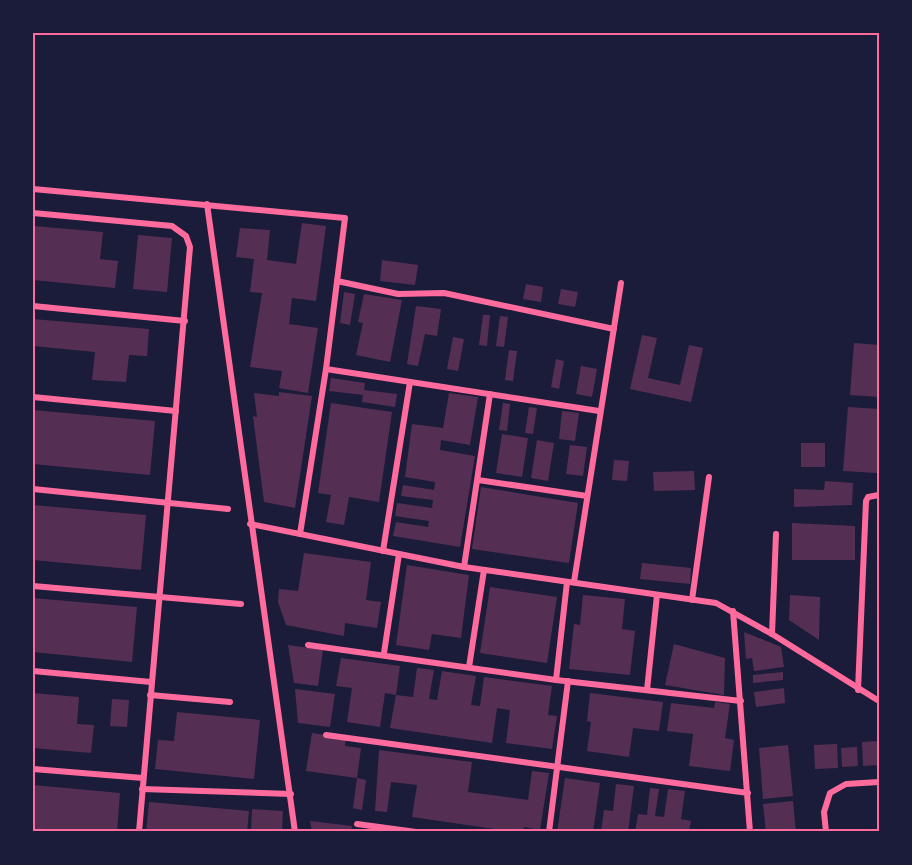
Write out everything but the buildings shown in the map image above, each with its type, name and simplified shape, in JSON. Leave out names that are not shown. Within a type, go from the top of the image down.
[{"type":"street","points":[[33,189],[345,218],[326,369],[300,534]]},
{"type":"street","points":[[207,204],[250,524],[295,832]]},
{"type":"street","points":[[33,213],[166,226],[182,232],[190,247],[139,832]]},
{"type":"street","points":[[337,281],[398,294],[444,293],[614,328]]},
{"type":"street","points":[[556,680],[570,582],[587,495],[621,283]]},
{"type":"street","points":[[33,306],[185,321]]},
{"type":"street","points":[[326,369],[600,411]]},
{"type":"street","points":[[383,551],[410,382]]},
{"type":"street","points":[[465,567],[490,394]]},
{"type":"street","points":[[33,397],[176,411]]},
{"type":"street","points":[[692,600],[709,477]]},
{"type":"street","points":[[477,480],[587,495]]},
{"type":"street","points":[[33,489],[228,509]]},
{"type":"street","points":[[858,690],[866,501],[868,497],[879,495]]},
{"type":"street","points":[[250,524],[465,567],[716,603],[772,634],[858,690],[879,701]]},
{"type":"street","points":[[772,634],[776,534]]},
{"type":"street","points":[[384,653],[399,554]]},
{"type":"street","points":[[470,667],[484,570]]},
{"type":"street","points":[[33,586],[241,604]]},
{"type":"street","points":[[647,690],[657,595]]},
{"type":"street","points":[[733,611],[750,832]]},
{"type":"street","points":[[308,645],[384,653],[556,680],[741,701]]},
{"type":"street","points":[[33,671],[151,682]]},
{"type":"street","points":[[549,832],[559,767],[568,681]]},
{"type":"street","points":[[150,695],[230,702]]},
{"type":"street","points":[[326,735],[748,793]]},
{"type":"street","points":[[33,769],[143,778]]},
{"type":"street","points":[[826,832],[824,812],[830,793],[846,784],[879,782]]},
{"type":"street","points":[[142,789],[291,794]]},
{"type":"street","points":[[357,824],[416,832]]}]
